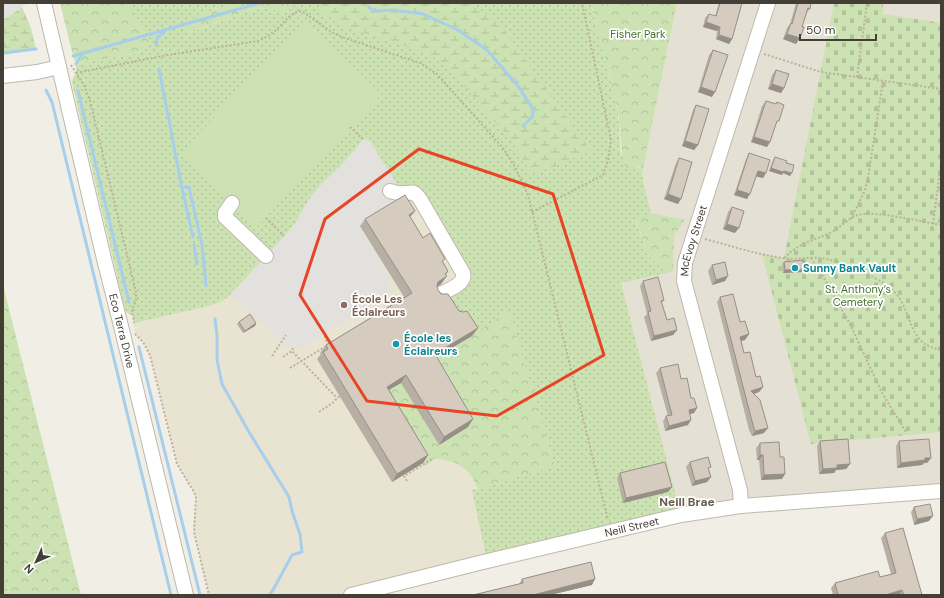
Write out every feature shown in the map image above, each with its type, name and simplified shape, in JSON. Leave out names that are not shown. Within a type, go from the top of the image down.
[{"type":"street","name":"Eco Terra Drive","points":[[44,3],[65,65],[104,259],[122,326],[186,595]]},
{"type":"street","name":"McEvoy Street","points":[[741,506],[740,490],[684,281],[685,263],[768,3]]},
{"type":"street","points":[[3,76],[37,72],[65,65]]},
{"type":"street","points":[[390,191],[402,194],[413,192],[416,194],[463,273],[463,280],[443,293],[453,304]]},
{"type":"street","points":[[232,203],[225,213],[225,217],[266,256]]},
{"type":"street","name":"Neill Street","points":[[351,595],[681,515],[741,506],[941,491]]},
{"type":"path","points":[[532,212],[602,175],[608,160],[611,140],[582,3]]},
{"type":"path","points":[[857,77],[867,3]]},
{"type":"path","points":[[753,51],[821,72],[941,89]]},
{"type":"path","points":[[65,65],[84,85],[90,101],[136,292],[136,301],[132,309],[132,316]]},
{"type":"path","points":[[851,219],[865,190],[868,178],[883,81]]},
{"type":"path","points":[[350,127],[363,139]]},
{"type":"path","points":[[933,224],[941,163]]},
{"type":"path","points":[[784,258],[800,245],[832,232],[858,215],[873,214],[941,226]]},
{"type":"path","points":[[266,218],[284,236]]},
{"type":"path","points":[[694,236],[762,254],[784,258],[829,259],[882,282],[897,294],[902,301],[916,334],[921,341],[934,349],[941,349]]},
{"type":"path","points":[[811,258],[850,324],[882,393],[906,432]]},
{"type":"path","points":[[135,333],[143,342],[150,355],[177,464],[194,492],[196,504],[193,525],[194,532],[209,595]]},
{"type":"path","points":[[290,368],[328,345],[324,334]]},
{"type":"path","points":[[272,356],[286,335]]},
{"type":"path","points":[[283,358],[292,351],[293,348]]},
{"type":"path","points":[[292,351],[337,398]]},
{"type":"path","points":[[319,412],[340,396]]},
{"type":"path","points":[[407,481],[404,476],[434,458]]},
{"type":"highlighted area","points":[[419,149],[553,194],[604,355],[497,416],[367,401],[300,295],[325,219]]},
{"type":"shaded area","points":[[3,3],[28,3],[3,20]]},
{"type":"shaded area","points":[[677,3],[941,3],[941,491],[681,515],[621,283],[666,273],[642,174]]},
{"type":"shaded area","name":"École Les Éclaireurs","points":[[302,11],[611,532],[351,595],[209,595],[194,532],[193,525],[196,504],[194,492],[177,464],[150,355],[143,342],[135,333],[132,309]]},
{"type":"shaded area","points":[[363,139],[370,141],[400,189],[399,201],[359,225],[389,276],[390,284],[383,297],[324,334],[299,348],[286,346],[243,305],[230,295],[290,230],[312,195],[357,149]]},
{"type":"green space","points":[[60,3],[126,3],[151,44],[138,53],[76,64]]},
{"type":"green space","points":[[126,3],[235,3],[198,15],[188,33],[258,8],[288,11],[296,3],[591,3],[618,111],[621,154],[638,168],[640,166],[651,213],[636,222],[649,257],[667,273],[621,283],[681,515],[487,561],[472,490],[555,466],[509,311],[472,336],[446,291],[463,280],[420,199],[402,194],[363,139],[346,161],[313,194],[290,230],[228,297],[209,306],[134,323],[133,316],[126,312],[123,302],[72,83],[76,73],[76,64],[138,53],[151,44]]},
{"type":"green space","points":[[235,3],[296,3],[288,11],[258,8],[187,33],[182,28],[198,15]]},
{"type":"green space","points":[[322,3],[467,3],[497,20],[591,151],[537,174],[533,173],[530,171],[517,149],[502,130],[453,73],[441,62],[426,53],[340,25],[318,9]]},
{"type":"green space","name":"Fisher Park","points":[[591,3],[677,3],[642,174],[640,166],[632,170],[626,168],[623,162],[618,111]]},
{"type":"green space","name":"St. Anthony’s Cemetery","points":[[834,3],[883,3],[883,14],[941,23],[941,432],[811,444],[762,254],[784,258]]},
{"type":"green space","points":[[22,7],[31,28],[36,49],[3,55],[3,20]]},
{"type":"green space","points":[[304,21],[382,94],[257,227],[180,154]]},
{"type":"green space","points":[[651,213],[685,220],[674,235],[673,271],[667,273],[649,257],[636,221]]},
{"type":"green space","points":[[3,285],[81,595],[9,595],[3,564]]},
{"type":"green space","points":[[509,310],[555,466],[478,489],[467,471],[456,463],[435,459],[425,466],[382,394],[401,383],[439,445],[426,363],[472,336]]},
{"type":"green space","points":[[3,564],[9,595],[3,595]]},
{"type":"building","points":[[720,3],[742,3],[732,39],[719,35],[720,27],[706,22],[709,14],[716,16]]},
{"type":"building","points":[[798,3],[811,3],[802,27],[804,27],[800,38],[787,34],[791,23],[792,24]]},
{"type":"building","points":[[713,50],[728,55],[715,92],[701,87]]},
{"type":"building","points":[[776,70],[789,74],[784,88],[772,84]]},
{"type":"building","points":[[766,101],[776,104],[777,102],[784,105],[770,142],[754,137]]},
{"type":"building","points":[[696,105],[709,109],[698,145],[685,141]]},
{"type":"building","points":[[749,153],[770,160],[766,173],[758,171],[750,194],[737,190]]},
{"type":"building","points":[[775,157],[787,161],[786,163],[794,165],[792,173],[771,168]]},
{"type":"building","points":[[679,158],[692,162],[681,199],[668,194]]},
{"type":"building","name":"École les Éclaireurs","points":[[405,195],[415,211],[409,215],[423,238],[430,233],[445,259],[442,261],[448,271],[445,274],[447,276],[438,282],[438,290],[441,294],[448,294],[459,311],[467,311],[478,328],[435,354],[473,419],[444,437],[406,375],[387,387],[428,455],[397,474],[323,352],[328,349],[326,345],[412,293],[365,219]]},
{"type":"building","points":[[732,207],[744,211],[739,228],[727,224]]},
{"type":"building","points":[[803,260],[804,269],[785,270],[784,262]]},
{"type":"building","points":[[725,262],[728,276],[716,280],[712,265]]},
{"type":"building","points":[[658,277],[664,300],[661,301],[667,320],[674,318],[677,330],[654,336],[648,312],[651,311],[643,281]]},
{"type":"building","points":[[733,294],[740,322],[745,321],[749,334],[740,337],[744,353],[750,352],[756,377],[760,376],[763,387],[751,391],[760,400],[768,428],[755,431],[720,297]]},
{"type":"building","points":[[250,314],[256,323],[245,331],[239,322]]},
{"type":"building","points":[[678,364],[681,379],[687,378],[691,398],[694,398],[697,408],[689,410],[691,420],[669,426],[666,416],[672,415],[660,368]]},
{"type":"building","points":[[848,439],[850,464],[837,465],[837,468],[823,469],[820,441]]},
{"type":"building","points":[[929,439],[931,458],[901,463],[899,441]]},
{"type":"building","points":[[779,442],[780,457],[784,457],[785,474],[764,475],[763,455],[760,455],[760,443]]},
{"type":"building","points":[[708,457],[711,467],[708,468],[711,477],[695,481],[690,462]]},
{"type":"building","points":[[665,462],[672,487],[626,498],[620,473]]},
{"type":"building","points":[[930,504],[933,516],[917,519],[914,507]]},
{"type":"building","points":[[903,528],[922,595],[904,595],[902,590],[885,595],[838,595],[835,583],[878,571],[880,577],[896,573],[885,533]]},
{"type":"building","points":[[591,562],[595,579],[533,595],[473,595],[523,583],[522,579]]},
{"type":"waterway","points":[[73,56],[260,3]]},
{"type":"waterway","points":[[369,7],[376,11],[393,10],[423,14],[458,30],[487,50],[518,86],[533,109],[533,116],[523,126]]},
{"type":"waterway","points":[[156,45],[157,38],[165,31]]},
{"type":"waterway","points":[[3,53],[36,49]]},
{"type":"waterway","points":[[76,64],[83,53]]},
{"type":"waterway","points":[[159,69],[182,188],[189,187],[202,245],[206,286]]},
{"type":"waterway","points":[[46,90],[52,102],[171,595]]},
{"type":"waterway","points":[[78,91],[129,302]]},
{"type":"waterway","points":[[182,188],[193,237]]},
{"type":"waterway","points":[[194,245],[197,264]]},
{"type":"waterway","points":[[215,319],[217,335],[217,360],[222,384],[249,432],[289,497],[300,534],[302,552],[292,555],[269,595]]},
{"type":"waterway","points":[[139,347],[200,595]]},
{"type":"place","name":"Sunny Bank Vault","points":[[795,268]]},
{"type":"place","name":"École Les Éclaireurs","points":[[344,305]]},
{"type":"place","name":"École les Éclaireurs","points":[[396,344]]},
{"type":"district","name":"Neill Brae","points":[[687,502]]}]
